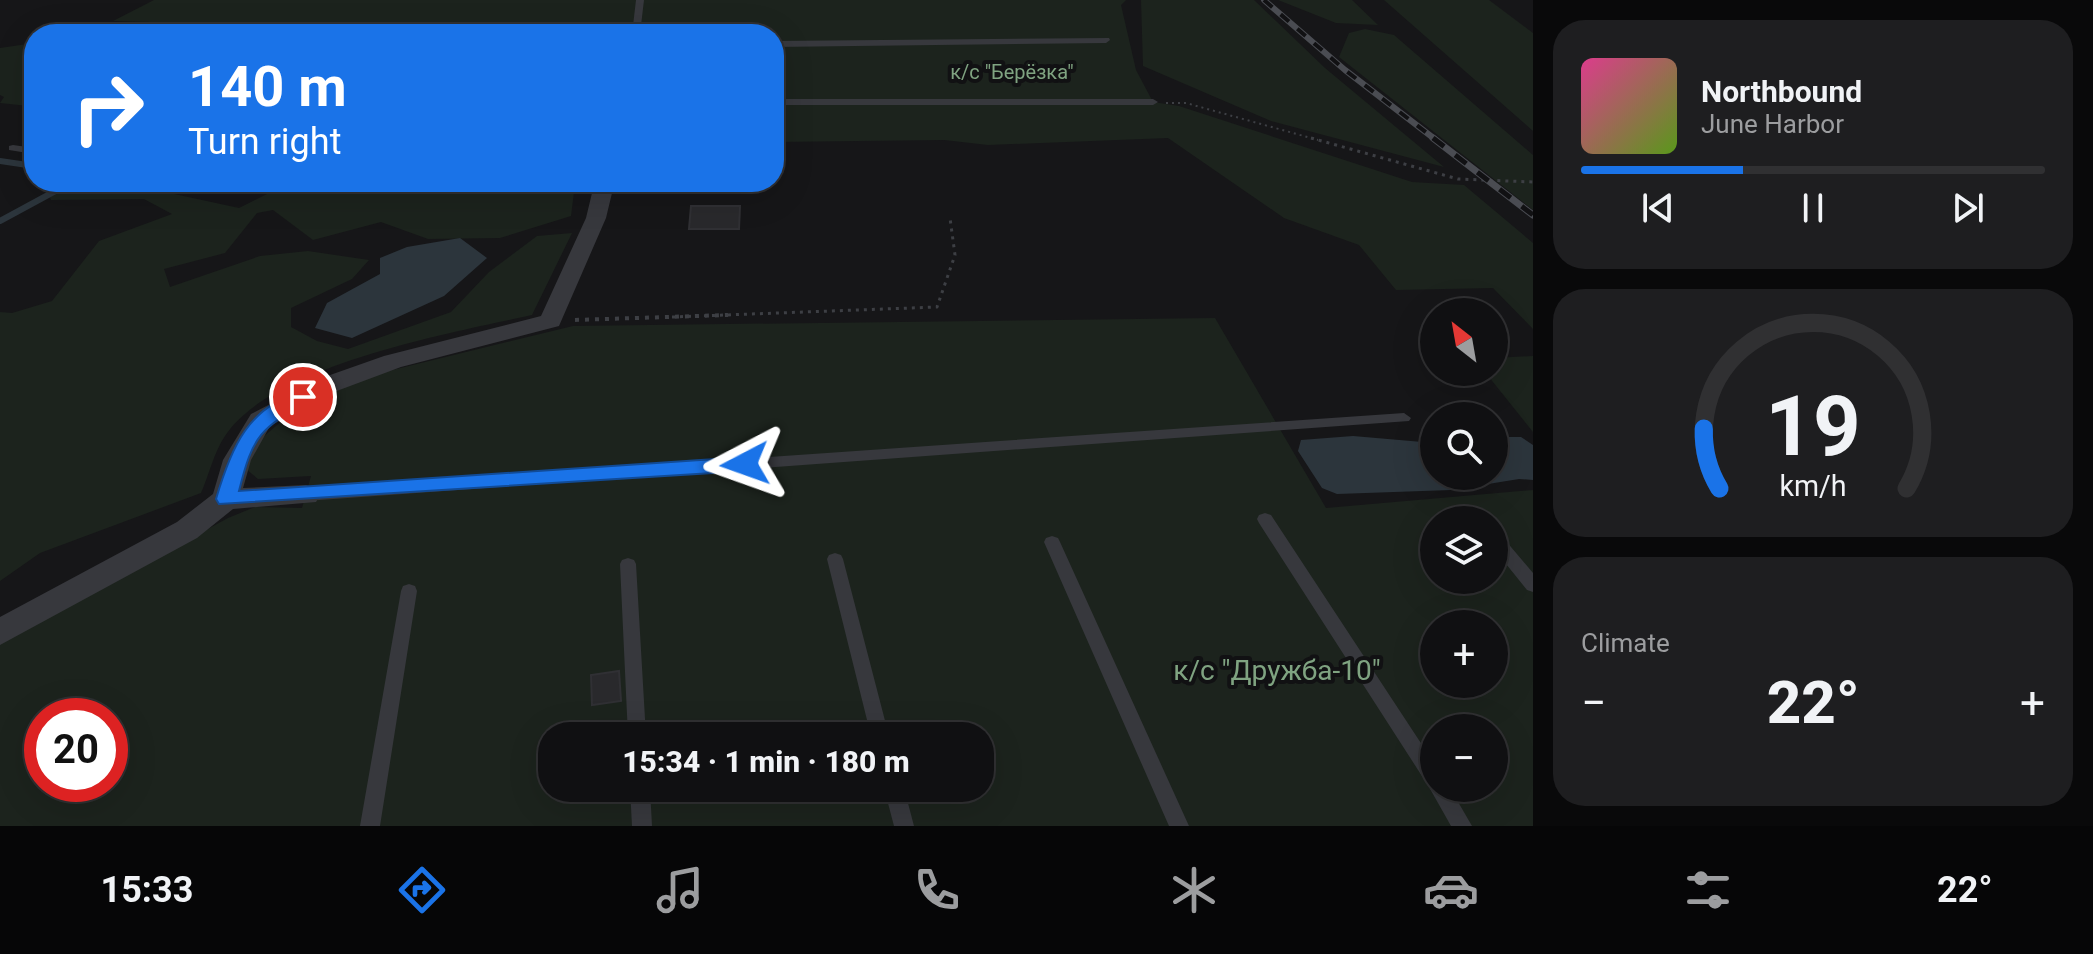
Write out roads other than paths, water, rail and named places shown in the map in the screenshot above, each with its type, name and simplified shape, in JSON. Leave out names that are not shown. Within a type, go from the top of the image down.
[{"type":"street","points":[[226,499],[237,460],[260,420],[325,386],[393,361],[551,321],[596,218],[603,192]]},
{"type":"street","points":[[0,632],[187,530],[226,499],[306,495]]},
{"type":"lane","points":[[637,24],[640,0]]},
{"type":"lane","points":[[784,44],[1106,40]]},
{"type":"lane","points":[[784,102],[1153,102]]},
{"type":"lane","points":[[13,148],[24,150]]},
{"type":"lane","points":[[306,495],[1404,418]]},
{"type":"lane","points":[[1265,519],[1420,758]]},
{"type":"lane","points":[[1052,542],[1179,826]]},
{"type":"lane","points":[[1508,555],[1533,585]]},
{"type":"lane","points":[[835,559],[876,722]]},
{"type":"lane","points":[[628,564],[636,722]]},
{"type":"lane","points":[[370,826],[409,591]]},
{"type":"lane","points":[[641,802],[642,826]]},
{"type":"lane","points":[[898,802],[904,826]]},
{"type":"lane","points":[[1447,802],[1462,826]]},
{"type":"waterway","points":[[0,161],[24,165]]},
{"type":"waterway","points":[[0,221],[54,192]]},
{"type":"railway","points":[[1264,0],[1345,70],[1436,140]]},
{"type":"railway","points":[[1433,138],[1533,215]]},
{"type":"park label","name":"к/с \"Берёзка\"","points":[[1012,72]]},
{"type":"park label","name":"к/с \"Дружба-10\"","points":[[1277,670]]}]
